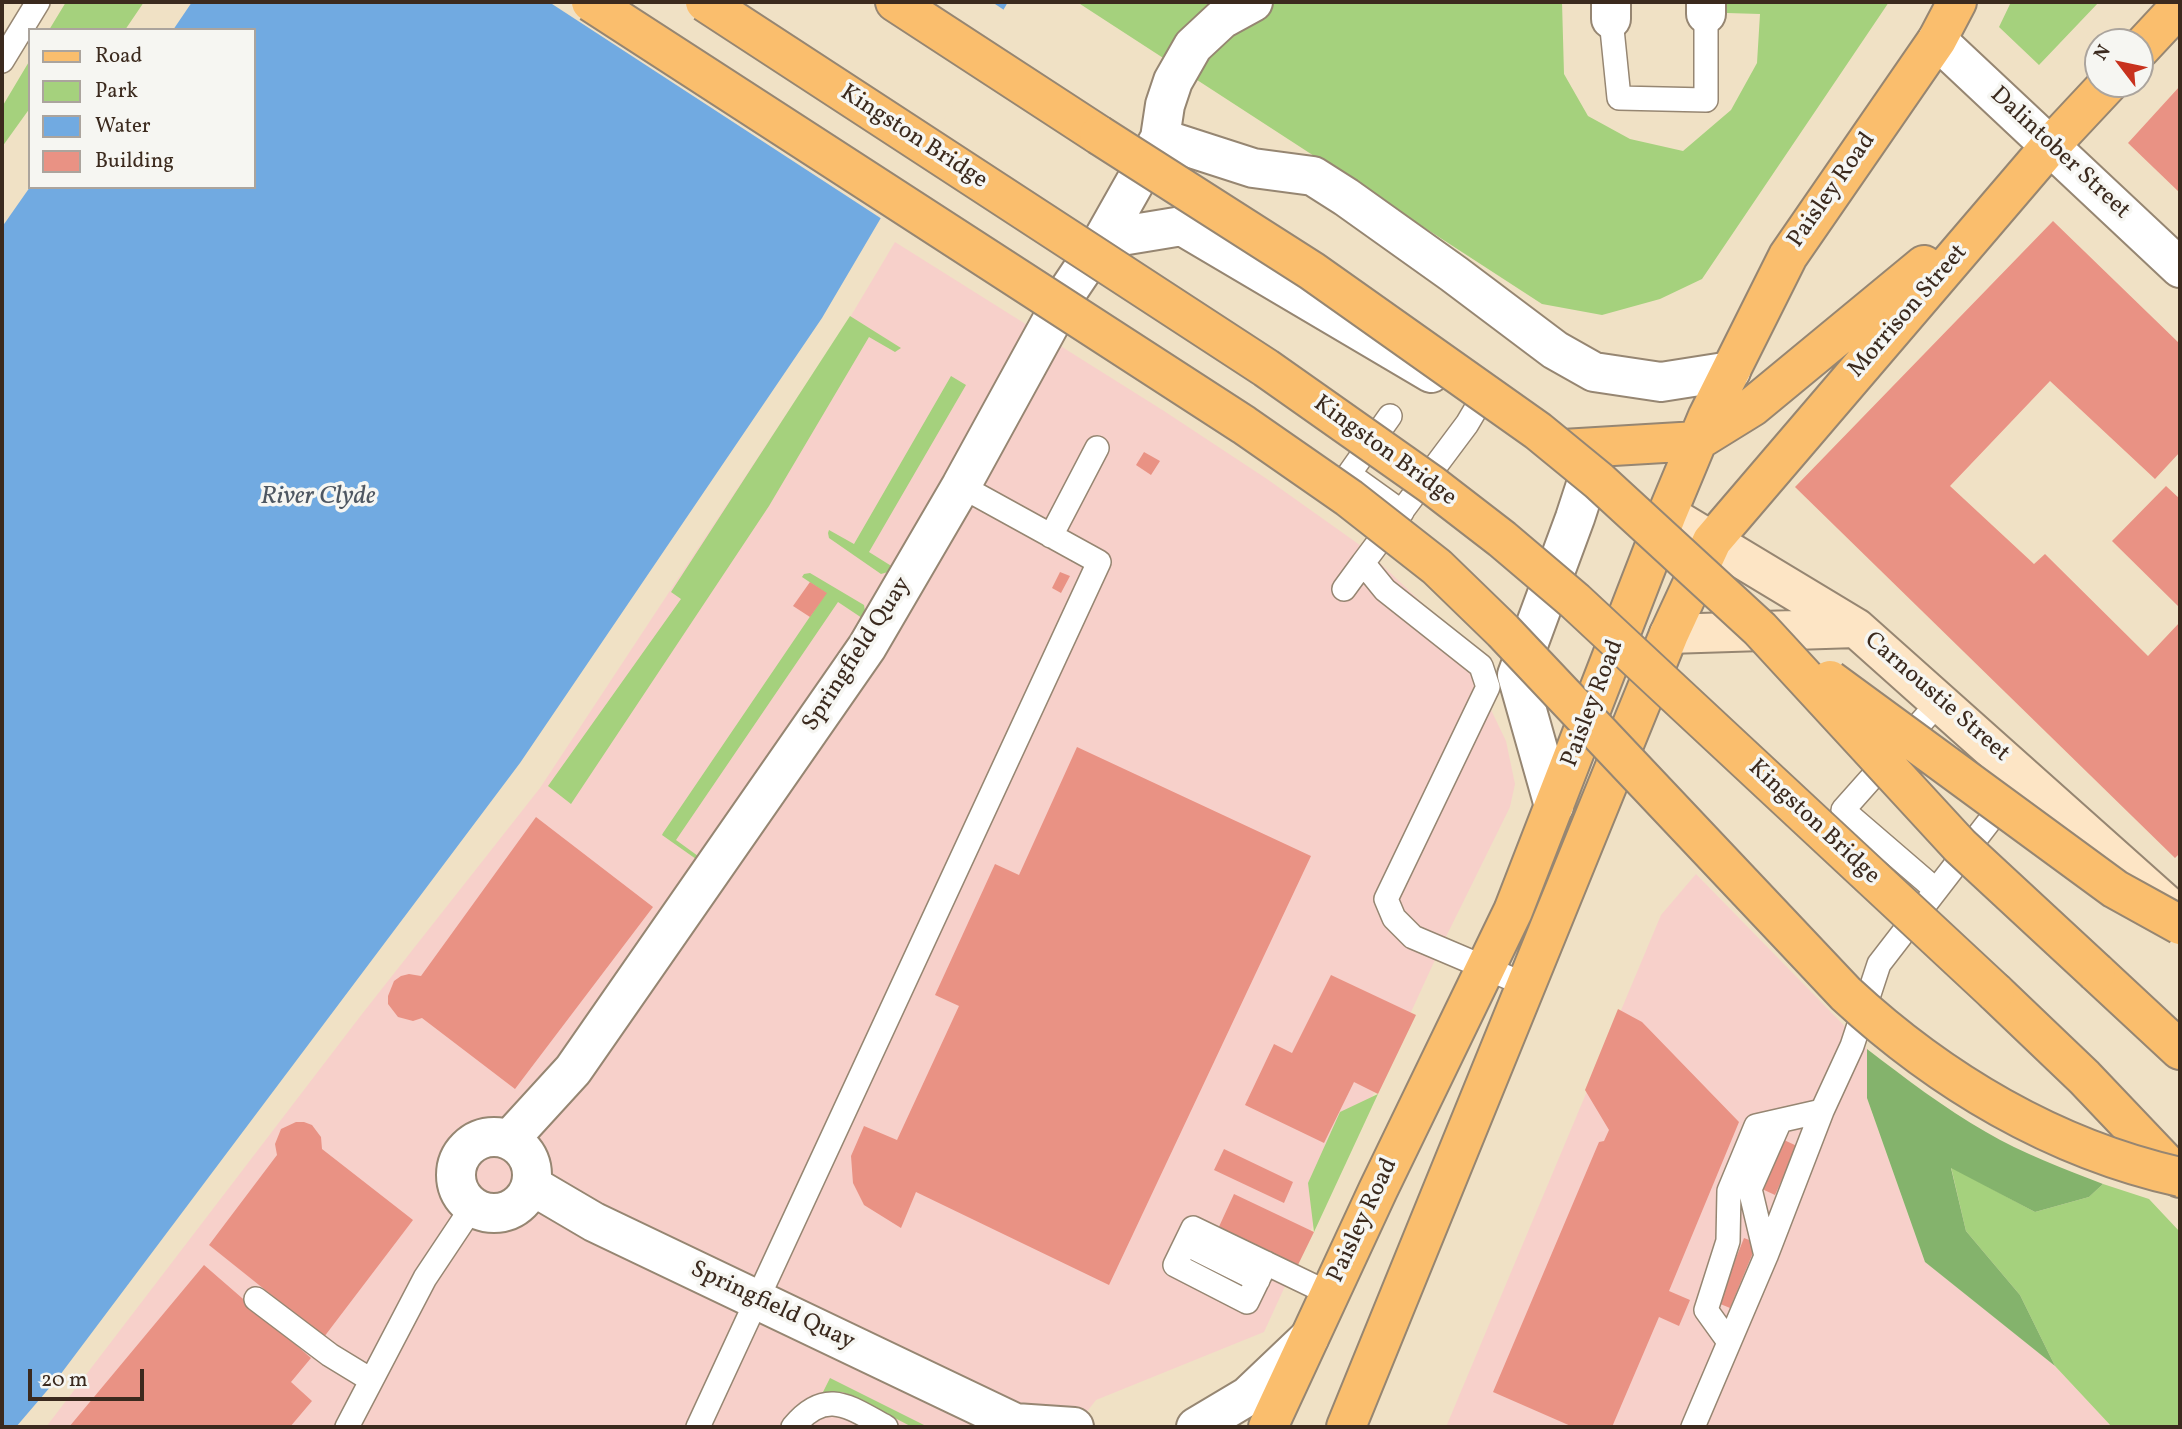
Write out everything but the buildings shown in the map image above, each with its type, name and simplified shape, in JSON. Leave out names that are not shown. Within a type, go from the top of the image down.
[{"type":"main road","points":[[592,2],[1244,425],[1386,526],[1437,567],[1503,631],[1846,994],[1884,1030],[1963,1086],[2009,1113],[2101,1155],[2180,1177]]},
{"type":"main road","name":"Kingston Bridge","points":[[705,2],[1266,368],[1432,485],[1502,539],[1574,601],[1995,992],[2084,1077],[2180,1177]]},
{"type":"main road","points":[[895,2],[1312,271],[1538,431],[1599,481],[1760,629],[1960,846],[2180,1050]]},
{"type":"main road","name":"Paisley Road","points":[[1268,1427],[1513,911],[1697,441],[1788,256],[1937,40],[1957,2]]},
{"type":"main road","points":[[2154,34],[2180,6]]},
{"type":"main road","name":"Morrison Street","points":[[1712,541],[2050,146],[2095,98]]},
{"type":"main road","points":[[1577,459],[1697,441],[1752,407],[2007,197]]},
{"type":"main road","name":"Paisley Road","points":[[1346,1427],[1669,634],[1712,541]]},
{"type":"main road","points":[[1760,629],[2115,889],[2180,925]]},
{"type":"street","points":[[1253,2],[1223,19],[1193,46],[1173,81],[1165,105],[1160,138],[1254,168],[1313,176],[1443,266],[1555,350],[1594,372],[1661,382],[1731,371]]},
{"type":"street","name":"Dalintober Street","points":[[1937,40],[2180,268]]},
{"type":"street","name":"Springfield Quay","points":[[509,1140],[573,1070],[867,647],[961,486],[1068,291],[1103,239],[1160,138]]},
{"type":"street","points":[[1103,239],[1182,226],[1667,514]]},
{"type":"street","points":[[1554,806],[1517,675],[1575,518],[1577,459]]},
{"type":"street","name":"Carnoustie Street","points":[[1667,514],[1856,628],[2180,917]]},
{"type":"street","points":[[1669,634],[1856,628]]},
{"type":"street","points":[[498,1137],[509,1140],[527,1156],[531,1167],[531,1185],[521,1201],[510,1209],[498,1213],[484,1212],[473,1206],[458,1190],[456,1168],[466,1149],[475,1142],[498,1137]]},
{"type":"street","name":"Springfield Quay","points":[[531,1185],[594,1222],[1021,1426]]},
{"type":"street","points":[[1196,1427],[1248,1396],[1311,1336]]},
{"type":"street","points":[[1021,1426],[1074,1427]]},
{"type":"lane","points":[[2,61],[38,2]]},
{"type":"lane","points":[[1611,10],[1619,98],[1706,100],[1706,8]]},
{"type":"lane","points":[[1344,589],[1467,424],[1480,402]]},
{"type":"lane","points":[[1390,416],[1349,474],[1402,512]]},
{"type":"lane","points":[[1051,536],[1097,448]]},
{"type":"lane","points":[[704,1423],[757,1300],[1099,562],[961,486]]},
{"type":"lane","points":[[1363,563],[1385,590],[1481,666],[1488,687],[1386,899],[1394,918],[1413,937],[1526,985]]},
{"type":"lane","points":[[1936,890],[1843,810],[1940,701]]},
{"type":"lane","points":[[1693,1427],[1766,1256],[1822,1111],[1852,1046],[1879,964],[2024,776]]},
{"type":"lane","points":[[1730,1342],[1706,1310],[1728,1241],[1730,1191],[1756,1126],[1822,1111]]},
{"type":"lane","points":[[1766,1256],[1750,1189],[1780,1121]]},
{"type":"lane","points":[[347,1427],[425,1278],[473,1206]]},
{"type":"lane","points":[[1262,1272],[1247,1302],[1175,1265],[1194,1228],[1262,1272],[1330,1294]]},
{"type":"lane","points":[[256,1299],[330,1355],[371,1380]]},
{"type":"lane","points":[[793,1427],[812,1408],[826,1404],[840,1404],[886,1427]]},
{"type":"shaded area","points":[[895,242],[1164,411],[1267,479],[1364,548],[1454,633],[1506,741],[1515,784],[1510,807],[1440,949],[1264,1332],[1096,1400],[1075,1427],[46,1427],[362,1014],[540,788],[849,319]]},
{"type":"shaded area","points":[[1696,874],[1867,1049],[1867,1098],[1925,1262],[2055,1366],[2112,1427],[1446,1427],[1661,915]]},
{"type":"green space","points":[[66,2],[144,2],[126,28],[50,28]]},
{"type":"green space","points":[[1077,2],[1562,2],[1564,74],[1588,116],[1630,139],[1683,151],[1731,110],[1757,63],[1760,14],[1727,13],[1725,2],[1889,2],[1702,279],[1660,299],[1602,315],[1542,304]]},
{"type":"green space","points":[[2011,2],[2099,2],[2039,65],[1999,27]]},
{"type":"green space","points":[[28,63],[28,111],[2,147],[2,107]]},
{"type":"green space","points":[[850,316],[901,348],[895,352],[869,337],[769,506],[571,804],[548,786],[681,599],[671,592]]},
{"type":"green space","points":[[951,376],[966,385],[869,552],[893,567],[881,574],[829,538],[829,530],[854,544]]},
{"type":"green space","points":[[810,573],[864,605],[865,611],[862,618],[838,602],[676,840],[698,856],[696,859],[662,835],[826,593],[802,577]]},
{"type":"green space","points":[[1867,1049],[1940,1103],[1986,1132],[2029,1154],[2103,1184],[2089,1197],[2035,1212],[1951,1168],[1966,1231],[2020,1295],[2055,1366],[1925,1262],[1867,1098]]},
{"type":"green space","points":[[1378,1094],[1314,1232],[1308,1183],[1340,1112]]},
{"type":"green space","points":[[1951,1167],[2035,1212],[2089,1197],[2103,1184],[2149,1199],[2180,1232],[2180,1427],[2112,1427],[2055,1366],[2020,1295],[1966,1231]]},
{"type":"green space","points":[[830,1378],[928,1427],[912,1427],[842,1392],[823,1392]]},
{"type":"water","name":"River Clyde","points":[[192,2],[1008,2],[822,318],[520,763],[57,1379],[16,1427],[2,1427],[2,227],[29,189],[256,189],[256,28],[174,28]]},
{"type":"pier","points":[[549,2],[992,2],[1007,12],[885,221]]}]
